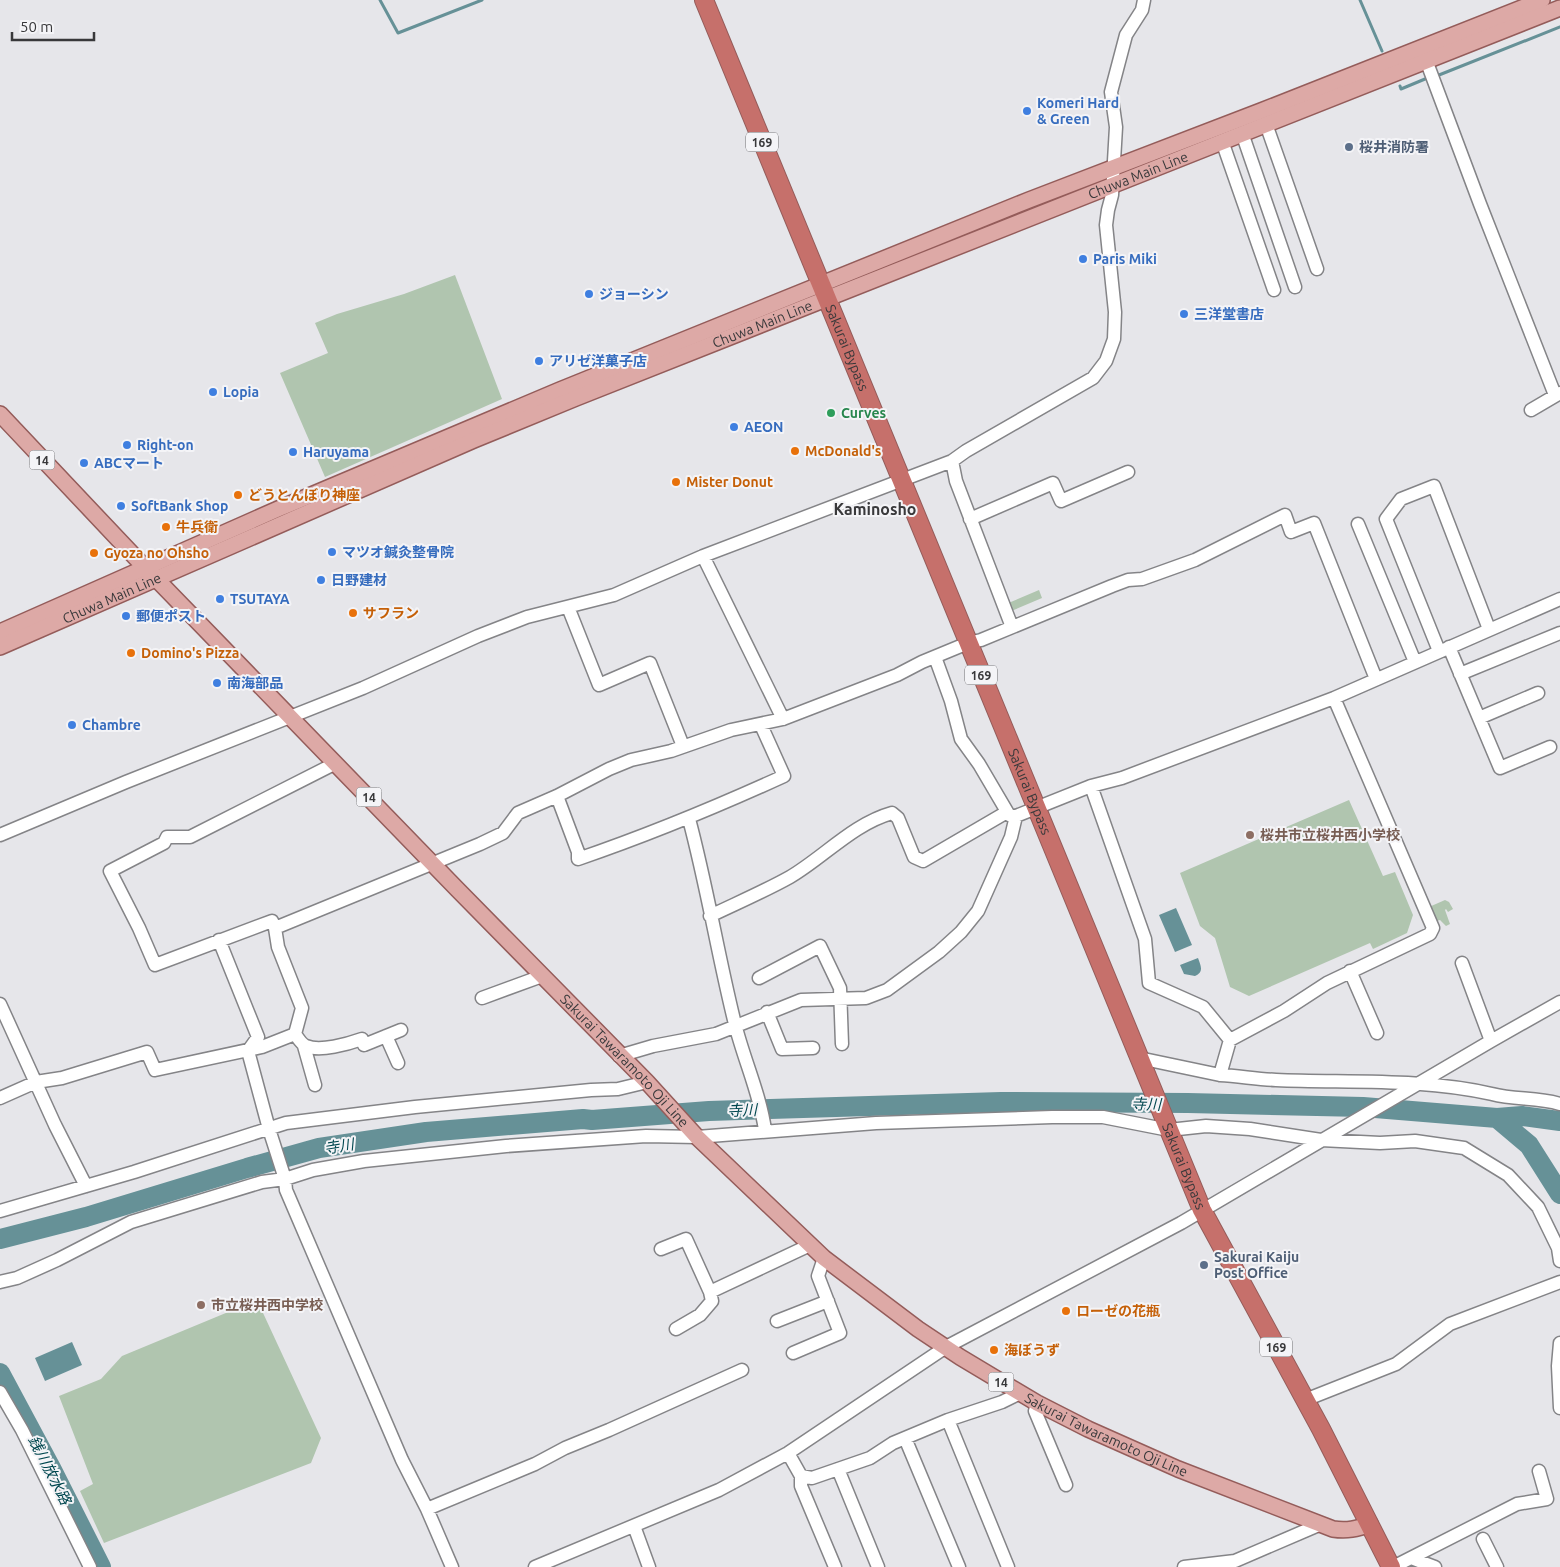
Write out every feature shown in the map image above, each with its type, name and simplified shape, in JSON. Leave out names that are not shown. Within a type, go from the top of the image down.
[{"type":"highway","name":"Sakurai Bypass","points":[[704,0],[1202,1210],[1392,1567]]},
{"type":"main road","name":"Chuwa Main Line","points":[[823,291],[1112,185],[1222,142],[1424,55],[1542,0]]},
{"type":"main road","name":"Chuwa Main Line","points":[[0,632],[151,573],[474,440],[1113,168],[1424,55],[1560,8]]},
{"type":"main road","name":"Sakurai Tawaramoto Oji Line","points":[[0,414],[151,573],[292,717],[300,728],[650,1086],[694,1134],[824,1258],[918,1329],[1020,1393],[1088,1429],[1178,1469],[1333,1529],[1357,1529],[1370,1524]]},
{"type":"main road","name":"Chuwa Main Line","points":[[0,647],[151,573]]},
{"type":"street","points":[[0,835],[126,782],[363,688],[486,633],[527,617],[614,595],[703,556],[952,461],[966,451],[1093,378],[1106,362],[1114,339],[1115,312],[1106,225],[1112,195],[1116,127],[1111,92],[1126,35],[1142,10],[1144,0]]},
{"type":"street","points":[[1424,55],[1477,195],[1558,394],[1531,410]]},
{"type":"street","points":[[1266,124],[1317,270]]},
{"type":"street","points":[[1242,133],[1296,287]]},
{"type":"street","points":[[1222,142],[1274,290]]},
{"type":"street","points":[[952,461],[956,481],[1012,627]]},
{"type":"street","points":[[970,519],[1053,483],[1061,501],[1128,472]]},
{"type":"street","points":[[1489,629],[1434,486],[1401,499],[1386,519],[1444,649],[1460,674],[1500,768],[1550,747]]},
{"type":"street","points":[[275,928],[503,833],[518,813],[623,763],[671,751],[731,730],[783,719],[897,675],[935,656],[981,640],[1128,580],[1142,579],[1195,560],[1285,515],[1291,532],[1314,524],[1376,679]]},
{"type":"street","points":[[1358,524],[1415,662]]},
{"type":"street","points":[[703,556],[783,719]]},
{"type":"street","points":[[710,916],[791,876],[858,829],[881,816],[892,813],[898,818],[914,858],[923,861],[1012,814],[1036,808],[1091,786],[1122,778],[1334,698],[1560,598]]},
{"type":"street","points":[[568,607],[599,685],[650,663],[683,746]]},
{"type":"street","points":[[1460,674],[1560,633]]},
{"type":"street","points":[[619,1056],[653,1046],[716,1034],[801,1000],[866,998],[886,990],[939,952],[961,932],[978,910],[1011,837],[1012,814],[961,740],[951,701],[935,656]]},
{"type":"street","points":[[1479,718],[1538,694]]},
{"type":"street","points":[[1220,1075],[1230,1040],[1284,1011],[1327,983],[1430,934],[1433,928],[1334,698]]},
{"type":"street","points":[[557,796],[578,852],[578,859],[689,818],[784,776],[761,725]]},
{"type":"street","points":[[295,1034],[302,1008],[278,947],[272,921],[155,965],[139,928],[110,871],[164,843],[167,838],[190,837],[336,763]]},
{"type":"street","points":[[1091,786],[1145,938],[1149,983],[1202,1007],[1230,1040]]},
{"type":"street","points":[[689,818],[701,862],[710,916],[735,1026],[754,1082],[765,1130]]},
{"type":"street","points":[[220,940],[258,1037],[248,1051]]},
{"type":"street","points":[[759,978],[820,946],[840,988],[842,1044]]},
{"type":"street","points":[[1462,963],[1491,1041]]},
{"type":"street","points":[[1350,972],[1377,1033]]},
{"type":"street","points":[[482,998],[542,976]]},
{"type":"street","points":[[535,1567],[719,1490],[788,1453],[946,1347],[1202,1210],[1560,1002]]},
{"type":"street","points":[[0,1004],[86,1186]]},
{"type":"street","points":[[767,1012],[782,1049],[813,1048]]},
{"type":"street","points":[[304,1046],[315,1048],[346,1045],[362,1038],[364,1045],[401,1030]]},
{"type":"street","points":[[295,1034],[304,1046],[314,1085]]},
{"type":"street","points":[[0,1098],[36,1082],[62,1078],[147,1052],[154,1070],[248,1051],[295,1034]]},
{"type":"street","points":[[386,1036],[398,1063]]},
{"type":"street","points":[[248,1051],[284,1176],[286,1190],[402,1460],[427,1509],[452,1567]]},
{"type":"street","points":[[1140,1062],[1220,1075],[1274,1080],[1483,1091],[1493,1095],[1524,1097],[1560,1104]]},
{"type":"street","points":[[0,1211],[270,1132],[273,1126],[415,1107],[650,1086]]},
{"type":"street","points":[[0,1282],[17,1278],[131,1222],[262,1182],[313,1170],[506,1146],[611,1138],[876,1123],[1052,1117],[1103,1117],[1167,1127],[1206,1126],[1380,1143],[1415,1141],[1464,1148],[1508,1175],[1538,1207],[1558,1248],[1560,1261]]},
{"type":"street","points":[[661,1249],[686,1239],[710,1292],[712,1301],[700,1316],[676,1329]]},
{"type":"street","points":[[710,1292],[810,1245]]},
{"type":"street","points":[[793,1353],[840,1333],[818,1276],[824,1258]]},
{"type":"street","points":[[1304,1400],[1396,1364],[1450,1324],[1560,1282]]},
{"type":"street","points":[[777,1321],[828,1301]]},
{"type":"street","points":[[1560,1343],[1558,1404],[1560,1408]]},
{"type":"street","points":[[427,1509],[535,1464],[566,1448],[742,1370]]},
{"type":"street","points":[[0,1392],[22,1430],[90,1567]]},
{"type":"street","points":[[801,1476],[812,1478],[870,1458],[893,1443],[948,1420],[1002,1402],[1020,1393]]},
{"type":"street","points":[[1037,1403],[1035,1412],[1066,1485]]},
{"type":"street","points":[[948,1420],[1008,1567]]},
{"type":"street","points":[[905,1438],[959,1567]]},
{"type":"street","points":[[788,1453],[801,1476],[800,1486],[835,1567]]},
{"type":"street","points":[[838,1469],[878,1567]]},
{"type":"street","points":[[1392,1567],[1516,1504],[1547,1499],[1539,1470]]},
{"type":"street","points":[[1184,1567],[1235,1561],[1321,1524]]},
{"type":"street","points":[[634,1526],[649,1567]]},
{"type":"street","points":[[1482,1539],[1497,1567]]},
{"type":"street","points":[[1411,1558],[1435,1567]]},
{"type":"green space","points":[[455,275],[502,399],[325,477],[280,373],[328,353],[315,323]]},
{"type":"green space","points":[[1039,590],[1042,598],[1009,612],[1006,604]]},
{"type":"green space","points":[[1349,800],[1383,876],[1395,872],[1413,915],[1407,933],[1373,949],[1370,943],[1249,996],[1230,987],[1215,938],[1200,926],[1180,873]]},
{"type":"green space","points":[[1445,900],[1449,902],[1453,909],[1448,912],[1445,910],[1450,924],[1446,926],[1440,920],[1434,922],[1429,907]]},
{"type":"green space","points":[[257,1300],[321,1438],[311,1463],[104,1543],[80,1491],[93,1484],[59,1396],[101,1379],[122,1356]]},
{"type":"water","points":[[1176,908],[1192,945],[1175,952],[1159,915]]},
{"type":"water","points":[[1198,958],[1201,966],[1200,973],[1195,976],[1184,974],[1180,965]]},
{"type":"water","points":[[72,1342],[82,1365],[45,1381],[35,1358]]},
{"type":"waterway","points":[[380,0],[398,33],[482,0]]},
{"type":"waterway","points":[[1360,0],[1382,51]]},
{"type":"waterway","points":[[1439,75],[1560,27]]},
{"type":"waterway","points":[[1400,86],[1401,89],[1425,79]]},
{"type":"waterway","name":"寺川","points":[[0,1239],[86,1217],[319,1148],[426,1132],[583,1119],[592,1120],[709,1111],[1001,1102],[1188,1103],[1363,1107],[1497,1118],[1522,1116],[1560,1121]]},
{"type":"waterway","points":[[1497,1118],[1529,1145],[1560,1194]]},
{"type":"waterway","name":"銭川放水路","points":[[0,1373],[101,1567]]},
{"type":"place","name":"Komeri Hard & Green","points":[[1027,111]]},
{"type":"place","name":"桜井消防署","points":[[1349,147]]},
{"type":"place","name":"Paris Miki","points":[[1083,259]]},
{"type":"place","name":"ジョーシン","points":[[589,294]]},
{"type":"place","name":"三洋堂書店","points":[[1184,314]]},
{"type":"place","name":"アリゼ洋菓子店","points":[[539,361]]},
{"type":"place","name":"Lopia","points":[[213,392]]},
{"type":"place","name":"Curves","points":[[831,413]]},
{"type":"place","name":"AEON","points":[[734,427]]},
{"type":"place","name":"Right-on","points":[[127,445]]},
{"type":"place","name":"McDonald's","points":[[795,451]]},
{"type":"place","name":"Haruyama","points":[[293,452]]},
{"type":"place","name":"ABCマート","points":[[84,463]]},
{"type":"place","name":"Mister Donut","points":[[676,482]]},
{"type":"place","name":"どうとんぼり神座","points":[[238,495]]},
{"type":"place","name":"SoftBank Shop","points":[[121,506]]},
{"type":"place","name":"牛兵衛","points":[[166,527]]},
{"type":"place","name":"マツオ鍼灸整骨院","points":[[332,552]]},
{"type":"place","name":"Gyoza no Ohsho","points":[[94,553]]},
{"type":"place","name":"日野建材","points":[[321,580]]},
{"type":"place","name":"TSUTAYA","points":[[220,599]]},
{"type":"place","name":"サフラン","points":[[353,613]]},
{"type":"place","name":"郵便ポスト","points":[[126,616]]},
{"type":"place","name":"Domino's Pizza","points":[[131,653]]},
{"type":"place","name":"南海部品","points":[[217,683]]},
{"type":"place","name":"Chambre","points":[[72,725]]},
{"type":"place","name":"桜井市立桜井西小学校","points":[[1250,835]]},
{"type":"place","name":"Sakurai Kaiju Post Office","points":[[1204,1265]]},
{"type":"place","name":"市立桜井西中学校","points":[[201,1305]]},
{"type":"place","name":"ローゼの花瓶","points":[[1066,1311]]},
{"type":"place","name":"海ぼうず","points":[[994,1350]]},
{"type":"district","name":"Kaminosho","points":[[875,509]]}]
